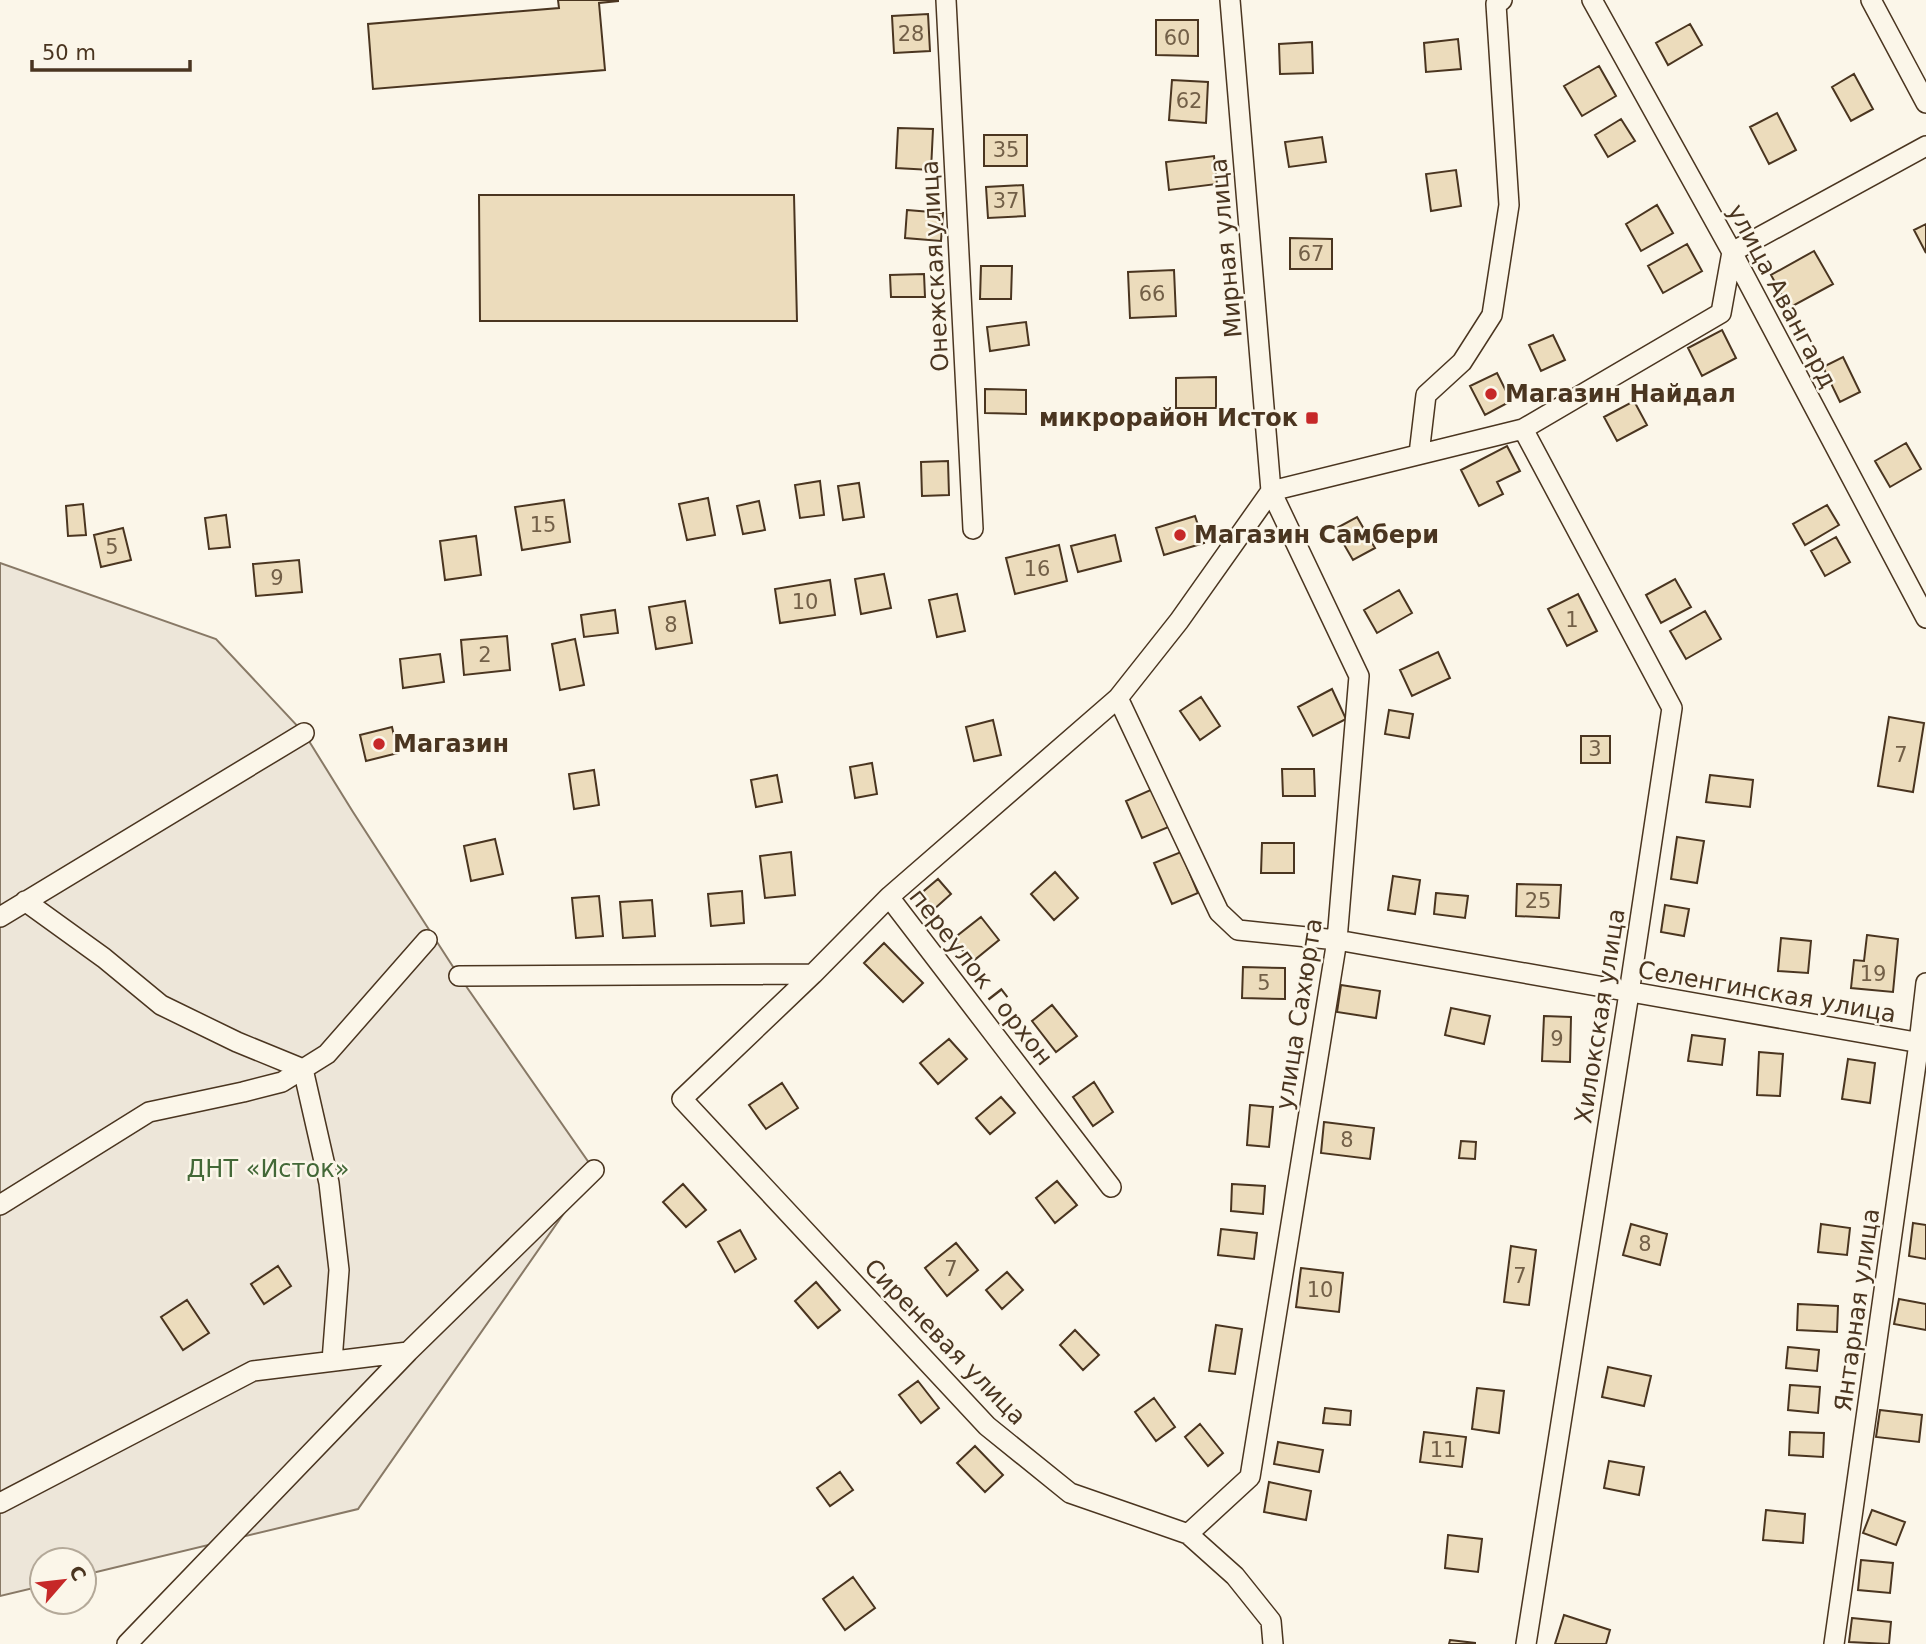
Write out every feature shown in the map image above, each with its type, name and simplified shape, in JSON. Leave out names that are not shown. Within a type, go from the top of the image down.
[{"type":"street","name":"Онежская улица","points":[[946,0],[973,529]]},
{"type":"street","name":"Мирная улица","points":[[1230,0],[1271,491]]},
{"type":"street","points":[[1419,454],[1426,395],[1462,362],[1492,315],[1509,205],[1496,4],[1502,0]]},
{"type":"street","name":"улица Авангард","points":[[1592,0],[1732,252],[1926,618]]},
{"type":"street","points":[[1871,0],[1926,103]]},
{"type":"street","points":[[889,897],[1118,698],[1179,621],[1271,491],[1523,429],[1721,313],[1732,252],[1926,146]]},
{"type":"street","name":"Хилокская улица","points":[[1523,429],[1672,708],[1526,1644]]},
{"type":"street","name":"улица Сахюрта","points":[[1188,1534],[1250,1477],[1336,940],[1360,677],[1271,491]]},
{"type":"street","name":"Селенгинская улица","points":[[1118,698],[1219,912],[1238,930],[1336,940],[1923,1044]]},
{"type":"street","points":[[0,917],[304,733]]},
{"type":"street","name":"переулок Горхон","points":[[682,1099],[889,897],[1111,1187]]},
{"type":"street","points":[[25,901],[104,958],[161,1005],[237,1042],[303,1069]]},
{"type":"street","points":[[0,1205],[149,1112],[243,1093],[282,1082],[303,1069],[327,1054],[427,940]]},
{"type":"street","points":[[459,976],[813,974]]},
{"type":"street","name":"Янтарная улица","points":[[1834,1644],[1923,1044],[1926,983]]},
{"type":"street","points":[[303,1069],[329,1183],[339,1270],[332,1361]]},
{"type":"street","name":"Сиреневая улица","points":[[682,1099],[987,1426],[1070,1493],[1188,1534],[1235,1576],[1270,1620],[1273,1644]]},
{"type":"street","points":[[127,1644],[408,1352],[594,1170]]},
{"type":"street","points":[[0,1503],[253,1371],[408,1352]]},
{"type":"green space","name":"ДНТ «Исток»","points":[[0,563],[216,639],[304,733],[459,976],[594,1170],[358,1509],[98,1572],[98,1546],[28,1546],[28,1589],[0,1596]]},
{"type":"building","points":[[558,0],[618,0],[599,3],[605,70],[373,89],[368,24],[559,8]]},
{"type":"building","points":[[928,14],[930,51],[894,53],[892,16]]},
{"type":"building","points":[[1156,20],[1198,20],[1198,56],[1156,55]]},
{"type":"building","points":[[1690,24],[1702,45],[1668,65],[1656,43]]},
{"type":"building","points":[[1458,39],[1461,69],[1426,72],[1424,43]]},
{"type":"building","points":[[1312,42],[1313,73],[1280,74],[1279,44]]},
{"type":"building","points":[[1599,66],[1616,96],[1582,116],[1564,86]]},
{"type":"building","points":[[1854,74],[1873,109],[1851,121],[1832,87]]},
{"type":"building","points":[[1172,80],[1208,82],[1206,123],[1169,120]]},
{"type":"building","points":[[1777,113],[1796,150],[1769,164],[1750,127]]},
{"type":"building","points":[[1621,119],[1635,141],[1608,157],[1595,135]]},
{"type":"building","points":[[898,128],[933,129],[931,170],[896,168]]},
{"type":"building","points":[[984,135],[1027,135],[1027,166],[984,166]]},
{"type":"building","points":[[1322,137],[1326,162],[1289,167],[1285,142]]},
{"type":"building","points":[[1214,156],[1217,184],[1169,190],[1166,162]]},
{"type":"building","points":[[1456,170],[1461,206],[1431,211],[1426,174]]},
{"type":"building","points":[[1023,185],[1025,216],[988,218],[986,187]]},
{"type":"building","points":[[479,195],[794,195],[797,321],[480,321]]},
{"type":"building","points":[[1657,205],[1673,233],[1641,251],[1626,224]]},
{"type":"building","points":[[907,210],[943,213],[941,241],[905,238]]},
{"type":"building","points":[[1926,224],[1926,253],[1914,230]]},
{"type":"building","points":[[1290,238],[1332,239],[1332,269],[1290,269]]},
{"type":"building","points":[[1687,244],[1702,271],[1663,293],[1648,266]]},
{"type":"building","points":[[1814,251],[1833,284],[1789,308],[1771,275]]},
{"type":"building","points":[[981,266],[1012,266],[1011,299],[980,299]]},
{"type":"building","points":[[1174,270],[1176,316],[1130,318],[1128,272]]},
{"type":"building","points":[[924,274],[925,297],[891,297],[890,275]]},
{"type":"building","points":[[1026,322],[1029,345],[990,351],[987,327]]},
{"type":"building","points":[[1722,330],[1736,358],[1702,376],[1688,348]]},
{"type":"building","points":[[1553,335],[1565,360],[1541,371],[1529,345]]},
{"type":"building","points":[[1843,357],[1860,392],[1840,402],[1823,367]]},
{"type":"building","name":"Магазин Найдал","points":[[1497,373],[1511,401],[1485,415],[1470,386]]},
{"type":"building","points":[[1216,377],[1216,408],[1176,408],[1176,378]]},
{"type":"building","points":[[985,389],[1026,390],[1026,414],[985,413]]},
{"type":"building","points":[[1634,401],[1647,425],[1617,441],[1604,417]]},
{"type":"building","points":[[1906,443],[1921,469],[1890,487],[1875,461]]},
{"type":"building","points":[[1507,446],[1520,471],[1497,482],[1503,494],[1479,506],[1461,470]]},
{"type":"building","points":[[948,461],[949,495],[922,496],[921,462]]},
{"type":"building","points":[[820,481],[824,515],[800,518],[795,485]]},
{"type":"building","points":[[859,483],[864,517],[843,520],[838,486]]},
{"type":"building","points":[[708,498],[715,535],[687,540],[679,504]]},
{"type":"building","points":[[564,500],[570,542],[522,550],[515,507]]},
{"type":"building","points":[[759,501],[765,530],[743,534],[737,506]]},
{"type":"building","points":[[83,504],[86,535],[68,536],[66,506]]},
{"type":"building","points":[[1827,505],[1839,525],[1805,545],[1793,524]]},
{"type":"building","points":[[226,515],[230,547],[209,549],[205,518]]},
{"type":"building","name":"Магазин Самбери","points":[[1195,516],[1204,543],[1164,555],[1156,528]]},
{"type":"building","points":[[1357,517],[1375,548],[1353,560],[1335,529]]},
{"type":"building","points":[[123,528],[131,560],[101,567],[94,535]]},
{"type":"building","points":[[1115,535],[1121,561],[1078,572],[1071,546]]},
{"type":"building","points":[[476,536],[481,575],[445,580],[440,541]]},
{"type":"building","points":[[1836,537],[1850,562],[1825,576],[1811,551]]},
{"type":"building","points":[[1059,545],[1067,581],[1015,594],[1006,558]]},
{"type":"building","points":[[299,560],[302,592],[256,596],[253,564]]},
{"type":"building","points":[[884,574],[891,608],[861,614],[855,579]]},
{"type":"building","points":[[1675,579],[1691,607],[1661,623],[1646,595]]},
{"type":"building","points":[[830,580],[835,615],[780,623],[775,589]]},
{"type":"building","points":[[1399,590],[1412,613],[1377,633],[1364,610]]},
{"type":"building","points":[[957,594],[965,631],[937,637],[929,600]]},
{"type":"building","points":[[1578,594],[1597,631],[1567,646],[1548,609]]},
{"type":"building","points":[[685,601],[692,643],[656,649],[649,607]]},
{"type":"building","points":[[615,610],[618,633],[584,637],[581,615]]},
{"type":"building","points":[[1705,611],[1721,639],[1686,659],[1670,631]]},
{"type":"building","points":[[507,636],[510,670],[464,675],[461,640]]},
{"type":"building","points":[[575,639],[584,685],[560,690],[552,644]]},
{"type":"building","points":[[1438,652],[1450,678],[1412,696],[1400,670]]},
{"type":"building","points":[[440,654],[444,682],[403,688],[400,659]]},
{"type":"building","points":[[1332,689],[1346,719],[1313,736],[1298,707]]},
{"type":"building","points":[[1201,697],[1220,726],[1200,740],[1180,711]]},
{"type":"building","points":[[1389,710],[1413,714],[1409,738],[1385,734]]},
{"type":"building","points":[[1889,717],[1924,723],[1913,792],[1878,786]]},
{"type":"building","points":[[993,720],[1001,755],[974,761],[966,727]]},
{"type":"building","name":"Магазин","points":[[392,727],[398,753],[366,761],[360,735]]},
{"type":"building","points":[[1581,736],[1610,736],[1610,763],[1581,763]]},
{"type":"building","points":[[872,763],[877,794],[855,798],[850,767]]},
{"type":"building","points":[[1282,769],[1314,769],[1315,796],[1283,796]]},
{"type":"building","points":[[594,770],[599,805],[574,809],[569,774]]},
{"type":"building","points":[[777,775],[782,802],[756,807],[751,780]]},
{"type":"building","points":[[1710,775],[1753,780],[1750,807],[1706,802]]},
{"type":"building","points":[[1155,788],[1171,826],[1142,838],[1126,801]]},
{"type":"building","points":[[1677,837],[1704,841],[1697,883],[1671,879]]},
{"type":"building","points":[[495,839],[503,874],[471,881],[464,846]]},
{"type":"building","points":[[1262,843],[1294,843],[1294,873],[1261,873]]},
{"type":"building","points":[[791,852],[795,895],[765,898],[760,856]]},
{"type":"building","points":[[1181,852],[1198,893],[1172,904],[1154,863]]},
{"type":"building","points":[[1055,872],[1078,898],[1054,920],[1031,894]]},
{"type":"building","points":[[1393,876],[1420,880],[1415,914],[1388,910]]},
{"type":"building","points":[[938,879],[951,894],[932,911],[919,895]]},
{"type":"building","points":[[1517,884],[1561,885],[1559,918],[1516,916]]},
{"type":"building","points":[[742,891],[744,923],[711,926],[708,894]]},
{"type":"building","points":[[1436,893],[1468,896],[1465,918],[1434,914]]},
{"type":"building","points":[[599,896],[603,936],[576,938],[572,898]]},
{"type":"building","points":[[652,900],[655,936],[623,938],[620,902]]},
{"type":"building","points":[[1665,905],[1689,909],[1684,936],[1661,932]]},
{"type":"building","points":[[981,917],[999,940],[972,962],[953,939]]},
{"type":"building","points":[[1867,935],[1898,939],[1893,992],[1851,988],[1854,960],[1864,961]]},
{"type":"building","points":[[1781,938],[1811,941],[1808,973],[1778,971]]},
{"type":"building","points":[[884,943],[923,983],[903,1002],[864,963]]},
{"type":"building","points":[[1243,967],[1285,968],[1285,999],[1242,998]]},
{"type":"building","points":[[1341,985],[1380,991],[1376,1018],[1337,1012]]},
{"type":"building","points":[[1052,1005],[1077,1036],[1056,1052],[1032,1021]]},
{"type":"building","points":[[1451,1008],[1490,1016],[1484,1044],[1445,1035]]},
{"type":"building","points":[[1544,1016],[1571,1017],[1570,1062],[1542,1061]]},
{"type":"building","points":[[1692,1035],[1725,1039],[1722,1065],[1688,1061]]},
{"type":"building","points":[[949,1039],[967,1059],[938,1084],[920,1063]]},
{"type":"building","points":[[1759,1052],[1783,1054],[1780,1096],[1757,1095]]},
{"type":"building","points":[[1848,1059],[1875,1063],[1870,1103],[1842,1099]]},
{"type":"building","points":[[1094,1082],[1113,1112],[1093,1126],[1073,1097]]},
{"type":"building","points":[[782,1083],[798,1108],[766,1129],[749,1105]]},
{"type":"building","points":[[1001,1097],[1015,1113],[990,1134],[976,1118]]},
{"type":"building","points":[[1250,1105],[1273,1107],[1269,1147],[1247,1145]]},
{"type":"building","points":[[1324,1122],[1374,1128],[1370,1159],[1321,1153]]},
{"type":"building","points":[[1461,1141],[1476,1142],[1475,1159],[1459,1158]]},
{"type":"building","points":[[1057,1181],[1077,1205],[1055,1223],[1036,1198]]},
{"type":"building","points":[[683,1184],[706,1210],[686,1227],[663,1202]]},
{"type":"building","points":[[1232,1184],[1265,1186],[1263,1214],[1231,1211]]},
{"type":"building","points":[[1913,1223],[1926,1225],[1926,1259],[1909,1256]]},
{"type":"building","points":[[1631,1224],[1667,1234],[1660,1265],[1623,1255]]},
{"type":"building","points":[[1821,1224],[1850,1228],[1847,1255],[1818,1252]]},
{"type":"building","points":[[1221,1229],[1257,1233],[1254,1259],[1218,1255]]},
{"type":"building","points":[[740,1230],[756,1259],[735,1272],[718,1242]]},
{"type":"building","points":[[956,1243],[978,1270],[947,1296],[925,1268]]},
{"type":"building","points":[[1511,1246],[1536,1250],[1529,1305],[1504,1302]]},
{"type":"building","points":[[278,1266],[291,1286],[264,1304],[251,1284]]},
{"type":"building","points":[[1301,1268],[1343,1273],[1339,1312],[1296,1307]]},
{"type":"building","points":[[1007,1272],[1023,1290],[1002,1309],[986,1290]]},
{"type":"building","points":[[816,1282],[840,1310],[818,1328],[795,1301]]},
{"type":"building","points":[[1899,1299],[1926,1304],[1926,1330],[1894,1324]]},
{"type":"building","points":[[187,1300],[209,1333],[183,1350],[161,1317]]},
{"type":"building","points":[[1798,1304],[1838,1306],[1837,1332],[1797,1330]]},
{"type":"building","points":[[1216,1325],[1242,1329],[1235,1374],[1209,1371]]},
{"type":"building","points":[[1075,1330],[1099,1355],[1083,1370],[1060,1345]]},
{"type":"building","points":[[1788,1347],[1819,1350],[1817,1371],[1786,1368]]},
{"type":"building","points":[[1608,1367],[1651,1376],[1644,1406],[1602,1397]]},
{"type":"building","points":[[918,1381],[939,1408],[921,1423],[899,1395]]},
{"type":"building","points":[[1790,1385],[1820,1387],[1818,1413],[1788,1410]]},
{"type":"building","points":[[1477,1388],[1504,1391],[1499,1433],[1472,1429]]},
{"type":"building","points":[[1154,1398],[1175,1427],[1156,1441],[1135,1412]]},
{"type":"building","points":[[1325,1408],[1351,1411],[1350,1425],[1323,1423]]},
{"type":"building","points":[[1880,1410],[1922,1415],[1919,1442],[1876,1437]]},
{"type":"building","points":[[1200,1424],[1223,1453],[1208,1466],[1185,1437]]},
{"type":"building","points":[[1424,1432],[1466,1437],[1462,1467],[1420,1462]]},
{"type":"building","points":[[1790,1432],[1824,1433],[1823,1457],[1789,1455]]},
{"type":"building","points":[[1278,1442],[1323,1450],[1319,1472],[1274,1464]]},
{"type":"building","points":[[975,1446],[1003,1475],[985,1492],[957,1463]]},
{"type":"building","points":[[1609,1461],[1644,1467],[1639,1495],[1604,1488]]},
{"type":"building","points":[[840,1472],[853,1490],[830,1506],[817,1488]]},
{"type":"building","points":[[1269,1482],[1311,1491],[1306,1520],[1264,1512]]},
{"type":"building","points":[[1766,1510],[1805,1514],[1803,1543],[1763,1540]]},
{"type":"building","points":[[1872,1510],[1905,1522],[1896,1545],[1863,1533]]},
{"type":"building","points":[[1448,1535],[1482,1539],[1478,1572],[1445,1568]]},
{"type":"building","points":[[1861,1560],[1893,1563],[1890,1593],[1858,1590]]},
{"type":"building","points":[[853,1577],[875,1608],[845,1630],[823,1599]]},
{"type":"building","points":[[1564,1615],[1610,1630],[1606,1644],[1555,1644]]},
{"type":"building","points":[[1852,1618],[1891,1622],[1889,1644],[1849,1642]]},
{"type":"building","points":[[1450,1640],[1475,1643],[1475,1644],[1449,1644]]},
{"type":"place","name":"Магазин Найдал","points":[[1491,394]]},
{"type":"place","name":"микрорайон Исток","points":[[1312,418]]},
{"type":"place","name":"Магазин Самбери","points":[[1180,535]]},
{"type":"place","name":"Магазин","points":[[379,744]]}]
